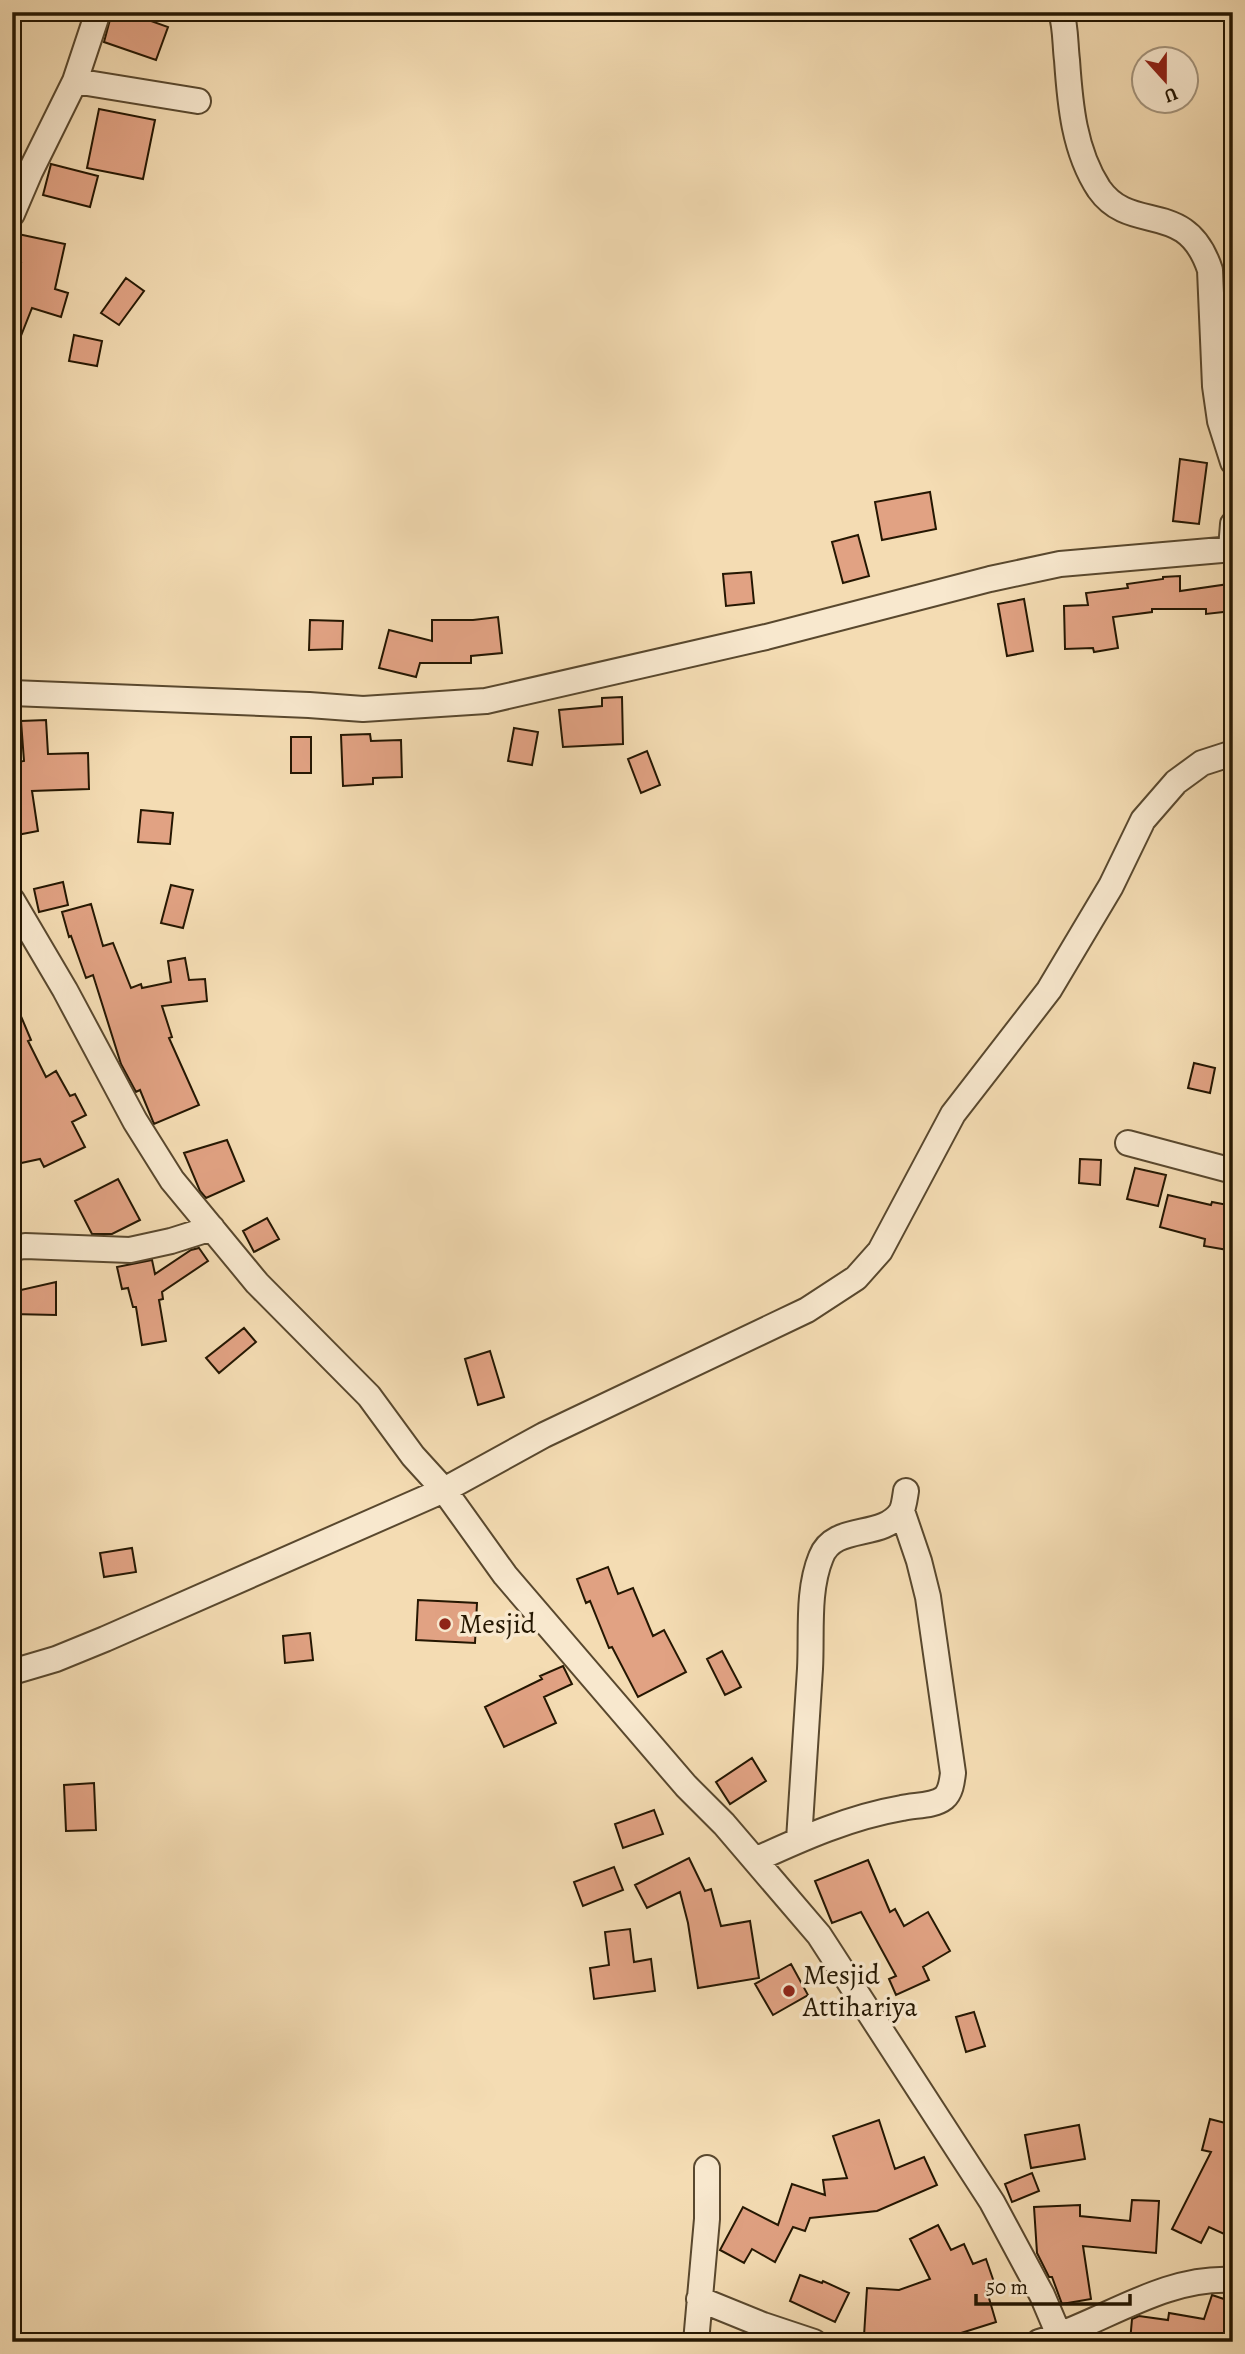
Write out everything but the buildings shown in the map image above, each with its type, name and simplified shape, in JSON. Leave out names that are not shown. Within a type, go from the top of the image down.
[{"type":"street","points":[[12,214],[75,81],[97,12]]},
{"type":"street","points":[[1061,12],[1064,19],[1069,99],[1080,153],[1098,187],[1108,201],[1124,210],[1177,225],[1193,236],[1204,251],[1210,270],[1218,408],[1233,462]]},
{"type":"street","points":[[75,81],[198,101]]},
{"type":"street","points":[[12,693],[363,709],[486,701],[766,637],[990,579],[1060,564],[1232,549],[1233,524]]},
{"type":"street","points":[[12,1672],[56,1659],[105,1639],[444,1490],[544,1435],[807,1310],[856,1278],[880,1251],[953,1114],[1049,989],[1111,886],[1143,820],[1176,782],[1202,763],[1233,753]]},
{"type":"street","points":[[12,900],[65,990],[135,1121],[173,1180],[264,1289],[369,1396],[414,1456],[444,1490],[505,1575],[686,1786],[724,1824],[819,1935],[984,2189],[1042,2295],[1054,2340],[1168,2288],[1196,2280],[1233,2280]]},
{"type":"street","points":[[1128,1143],[1233,1171]]},
{"type":"street","points":[[12,1248],[26,1246],[130,1250],[212,1228]]},
{"type":"street","points":[[755,1860],[861,1816],[933,1803],[944,1798],[950,1790],[953,1773],[929,1608],[904,1501],[886,1526],[842,1536],[829,1544],[821,1556],[810,1631],[799,1840]]},
{"type":"street","points":[[696,2342],[707,2219],[707,2168]]},
{"type":"street","points":[[699,2299],[814,2342]]},
{"type":"place","name":"Mesjid","points":[[445,1624]]},
{"type":"place","name":"Mesjid Attihariya","points":[[789,1991]]}]
